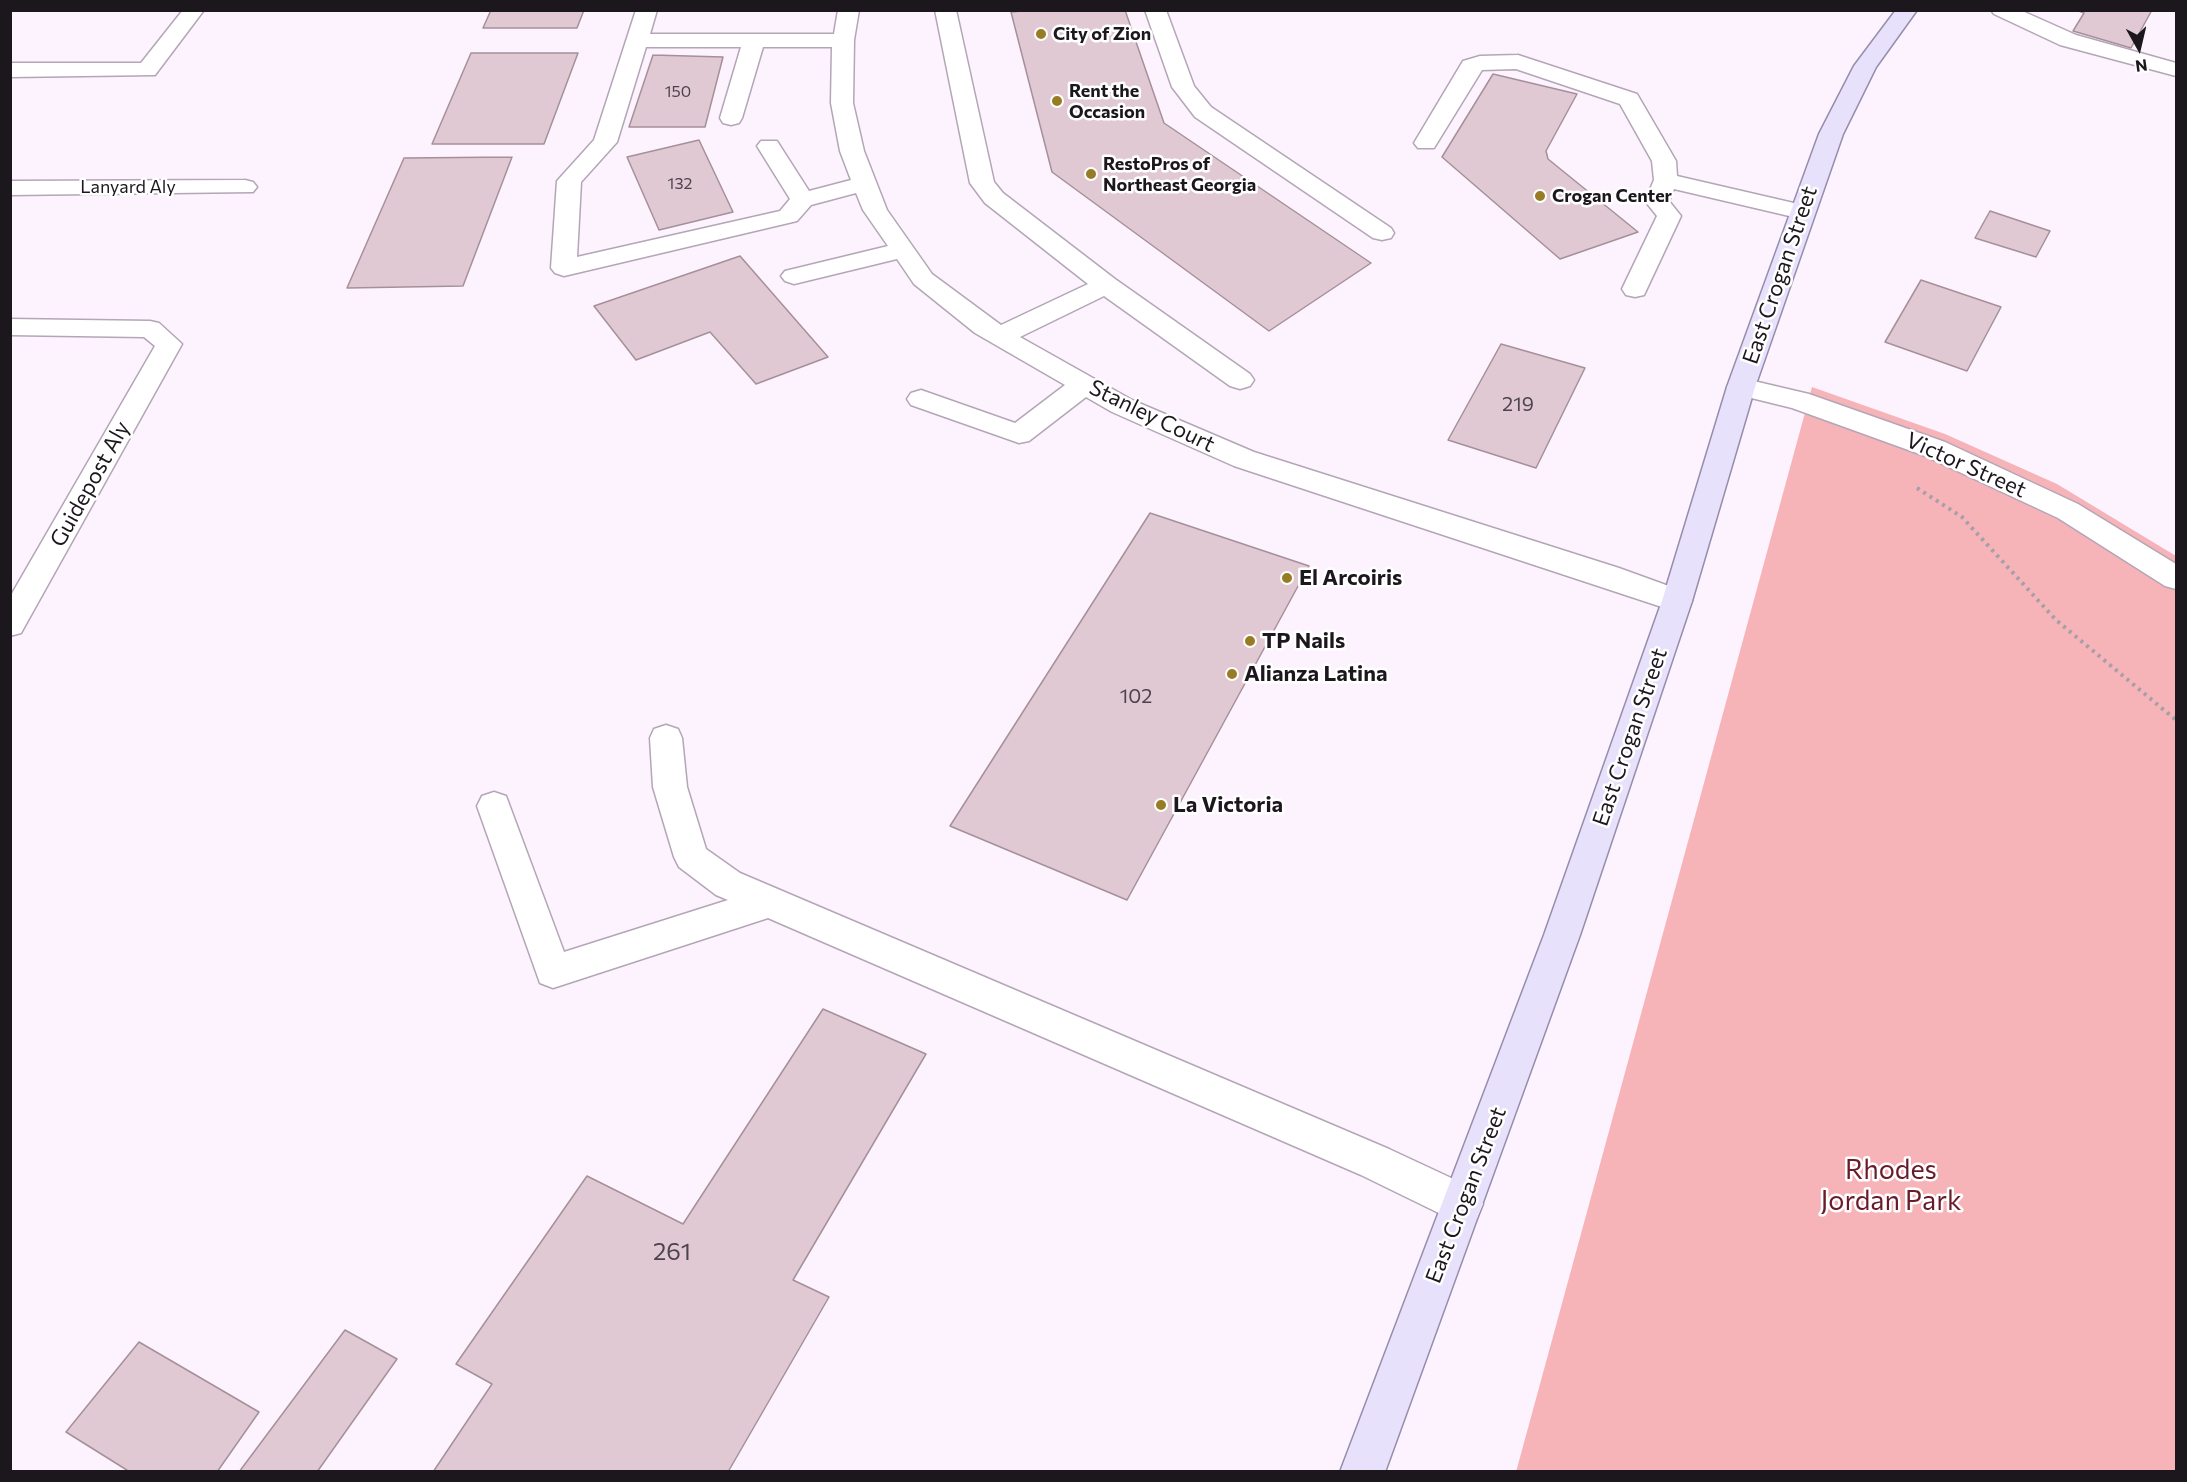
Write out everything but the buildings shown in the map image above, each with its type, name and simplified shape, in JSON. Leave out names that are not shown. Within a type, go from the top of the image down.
[{"type":"main road","name":"East Crogan Street","points":[[1362,1472],[1562,935],[1677,601],[1741,387],[1831,134],[1865,66],[1907,10]]},
{"type":"street","points":[[10,70],[147,70],[194,10]]},
{"type":"street","points":[[647,10],[605,142],[569,181],[564,268],[788,216],[802,201],[865,184]]},
{"type":"street","name":"Stanley Court","points":[[849,10],[843,40],[842,103],[852,151],[875,210],[923,279],[984,327],[1122,406],[1244,459],[1608,576],[1677,601]]},
{"type":"street","points":[[945,10],[982,183],[994,198],[1106,285],[1240,380]]},
{"type":"street","points":[[1155,10],[1183,87],[1203,112],[1382,233]]},
{"type":"street","points":[[2001,10],[2068,40],[2176,70]]},
{"type":"street","points":[[731,118],[754,40]]},
{"type":"street","points":[[638,41],[843,40]]},
{"type":"street","points":[[1426,143],[1471,66],[1494,61],[1518,62],[1629,99],[1664,161],[1666,180],[1657,201],[1670,216],[1635,290]]},
{"type":"street","points":[[770,146],[802,201]]},
{"type":"street","points":[[1666,180],[1802,212]]},
{"type":"street","name":"Lanyard Aly","points":[[10,188],[245,187]]},
{"type":"street","points":[[794,276],[903,250]]},
{"type":"street","points":[[1000,336],[1106,285]]},
{"type":"street","name":"Guidepost Aly","points":[[10,327],[150,329],[169,344],[10,625]]},
{"type":"street","points":[[921,399],[1019,434],[1085,384]]},
{"type":"street","name":"Victor Street","points":[[1741,387],[1799,400],[1935,449],[2068,511],[2176,578]]},
{"type":"street","points":[[666,738],[670,787],[691,857],[728,884],[1257,1114],[1375,1162],[1463,1204]]},
{"type":"street","points":[[494,806],[553,972],[769,902]]},
{"type":"path","points":[[1915,487],[1962,517],[2056,620],[2176,720]]},
{"type":"green space","name":"Rhodes Jordan Park","points":[[1812,387],[1945,434],[2057,484],[2176,556],[2176,1471],[1516,1472]]},
{"type":"place","name":"City of Zion","points":[[1041,34]]},
{"type":"place","name":"Rent the Occasion","points":[[1057,101]]},
{"type":"place","name":"RestoPros of Northeast Georgia","points":[[1091,174]]},
{"type":"place","name":"Crogan Center","points":[[1540,196]]},
{"type":"place","name":"El Arcoiris","points":[[1287,578]]},
{"type":"place","name":"TP Nails","points":[[1250,641]]},
{"type":"place","name":"Alianza Latina","points":[[1232,674]]},
{"type":"place","name":"La Victoria","points":[[1161,805]]}]
